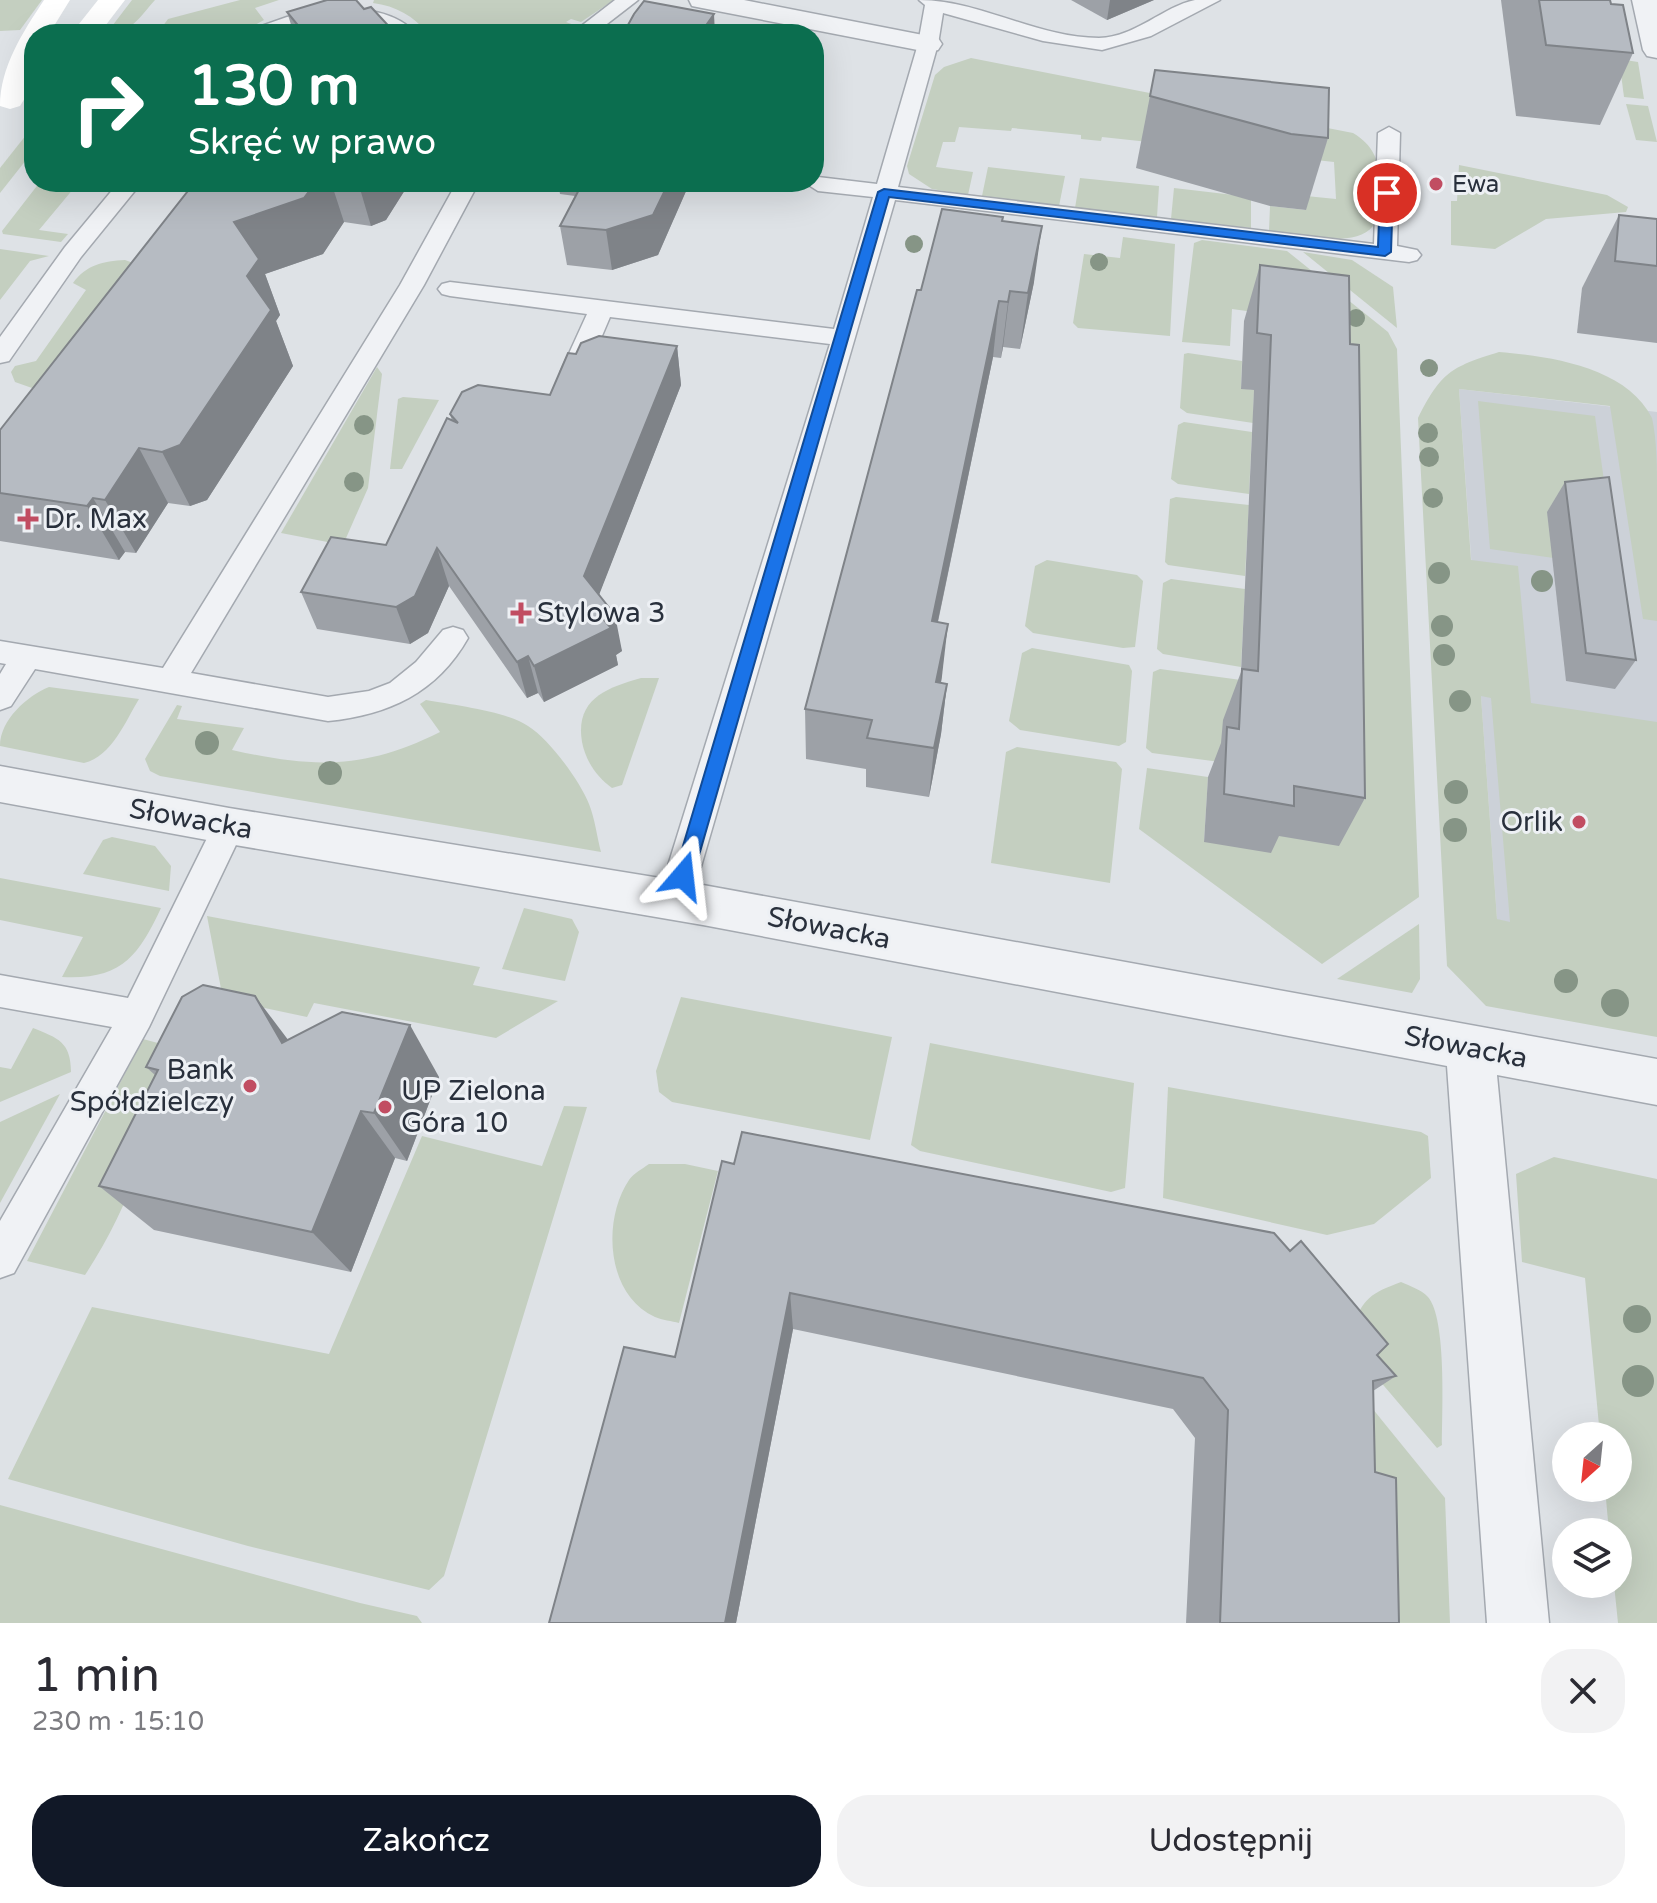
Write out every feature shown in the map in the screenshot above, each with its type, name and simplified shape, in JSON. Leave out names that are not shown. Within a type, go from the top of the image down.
[{"type":"street","points":[[42,24],[57,0]]},
{"type":"street","points":[[93,24],[112,0]]},
{"type":"street","points":[[702,0],[928,44]]},
{"type":"street","points":[[1645,0],[1657,50]]},
{"type":"street","points":[[3,103],[24,58]]},
{"type":"street","points":[[3,103],[24,87]]},
{"type":"street","name":"Słowacka","points":[[0,784],[674,901],[1657,1082]]},
{"type":"street","points":[[1470,1049],[1518,1623]]},
{"type":"lane","points":[[595,24],[628,0]]},
{"type":"lane","points":[[674,901],[844,338],[928,44],[932,2],[1043,35],[1099,45],[1134,36],[1210,0]]},
{"type":"lane","points":[[285,24],[315,13],[357,11],[391,24]]},
{"type":"lane","points":[[1385,252],[1389,133]]},
{"type":"lane","points":[[824,185],[1409,255]]},
{"type":"lane","points":[[0,355],[73,252],[123,192]]},
{"type":"lane","points":[[171,680],[412,285],[463,192]]},
{"type":"lane","points":[[450,289],[844,338]]},
{"type":"lane","points":[[574,371],[601,309]]},
{"type":"lane","points":[[0,698],[14,654],[328,709],[369,706],[407,689],[434,664],[453,638]]},
{"type":"lane","points":[[0,1259],[137,1016],[229,826]]},
{"type":"lane","points":[[0,991],[137,1016]]},
{"type":"shaded area","points":[[1459,389],[1657,412],[1657,1004],[1497,919]]},
{"type":"green space","points":[[0,0],[42,0],[20,30],[0,31]]},
{"type":"green space","points":[[132,0],[155,0],[132,24],[114,24]]},
{"type":"green space","points":[[240,0],[279,0],[255,8],[264,20],[257,24],[164,24],[168,19]]},
{"type":"green space","points":[[374,0],[614,0],[581,22],[571,19],[566,22],[572,24],[419,24],[404,13],[373,3]]},
{"type":"green space","points":[[971,58],[1353,133],[1373,152],[1377,163],[1379,174],[1373,226],[1364,233],[1339,239],[1269,231],[1270,206],[1306,210],[1306,196],[1336,199],[1334,162],[1102,137],[1101,141],[1081,139],[1081,135],[1012,128],[1011,131],[959,127],[955,142],[943,142],[936,167],[973,172],[968,195],[932,189],[909,174],[907,166],[935,75],[944,67]]},
{"type":"green space","points":[[1619,59],[1638,62],[1644,99],[1624,97]]},
{"type":"green space","points":[[1626,104],[1648,106],[1657,142],[1636,140]]},
{"type":"green space","points":[[24,138],[24,163],[0,193],[0,168]]},
{"type":"green space","points":[[1459,165],[1607,195],[1628,207],[1626,212],[1546,219],[1495,249],[1451,245],[1451,201],[1457,201]]},
{"type":"green space","points":[[988,167],[1065,176],[1059,206],[982,196]]},
{"type":"green space","points":[[1080,178],[1159,186],[1157,217],[1075,208]]},
{"type":"green space","points":[[1174,188],[1251,197],[1251,228],[1171,219]]},
{"type":"green space","points":[[32,192],[71,192],[39,230],[68,234],[61,242],[3,234],[2,231]]},
{"type":"green space","points":[[1123,237],[1175,244],[1170,336],[1078,328],[1073,323],[1084,254],[1120,258]]},
{"type":"green space","points":[[1202,240],[1287,251],[1388,332],[1397,349],[1419,897],[1322,964],[1139,829],[1147,768],[1208,777],[1204,842],[1271,834],[1339,845],[1340,807],[1261,313],[1232,309],[1230,346],[1182,342],[1194,243]]},
{"type":"green space","points":[[0,249],[49,256],[30,261],[0,300]]},
{"type":"green space","points":[[1303,252],[1352,260],[1393,287],[1397,328]]},
{"type":"green space","points":[[125,260],[136,264],[54,385],[32,388],[15,382],[11,372],[15,366],[36,361],[86,290],[73,283],[78,277],[96,265]]},
{"type":"green space","points":[[1499,352],[1563,361],[1606,376],[1625,387],[1652,418],[1657,464],[1657,621],[1643,619],[1610,406],[1459,389],[1471,560],[1518,566],[1531,703],[1657,722],[1657,1037],[1486,1006],[1447,966],[1418,418],[1433,391],[1449,374],[1469,362]],"holes":[[[1481,696],[1491,698],[1510,922],[1497,919]]]},
{"type":"green space","points":[[1184,354],[1242,361],[1241,388],[1254,390],[1253,423],[1187,413],[1180,408]]},
{"type":"green space","points":[[377,367],[382,374],[368,488],[343,545],[281,533]]},
{"type":"green space","points":[[398,399],[439,400],[402,469],[390,469]]},
{"type":"green space","points":[[1478,401],[1595,416],[1616,567],[1490,549]]},
{"type":"green space","points":[[1184,422],[1252,432],[1249,494],[1178,484],[1171,479],[1178,425]]},
{"type":"green space","points":[[1176,497],[1249,505],[1245,576],[1168,565],[1165,562],[1170,499]]},
{"type":"green space","points":[[1047,560],[1137,575],[1143,581],[1135,647],[1123,648],[1033,633],[1025,626],[1035,566]]},
{"type":"green space","points":[[1171,579],[1245,589],[1241,667],[1163,654],[1157,649],[1163,583]]},
{"type":"green space","points":[[1032,648],[1129,665],[1132,671],[1126,742],[1119,746],[1020,730],[1009,721],[1022,653]]},
{"type":"green space","points":[[1160,669],[1241,680],[1220,762],[1152,753],[1146,748],[1153,672]]},
{"type":"green space","points":[[641,678],[659,678],[622,785],[612,788],[597,774],[586,756],[582,742],[583,716],[595,698],[616,686]]},
{"type":"green space","points":[[49,687],[139,699],[110,746],[84,763],[0,746],[5,727],[16,710]]},
{"type":"green space","points":[[426,700],[507,716],[536,732],[563,761],[585,795],[601,852],[160,776],[150,771],[145,759],[177,705],[182,706],[177,719],[244,728],[232,750],[288,760],[338,762],[387,753],[440,732],[420,704]]},
{"type":"green space","points":[[1017,747],[1116,762],[1122,769],[1110,883],[991,863],[1006,752]]},
{"type":"green space","points":[[112,837],[155,846],[171,866],[169,891],[83,874],[103,840]]},
{"type":"green space","points":[[0,878],[161,908],[144,940],[125,962],[99,974],[62,977],[83,937],[0,920]]},
{"type":"green space","points":[[524,908],[572,919],[579,932],[565,981],[502,969]]},
{"type":"green space","points":[[207,916],[480,967],[473,985],[558,1001],[496,1038],[314,1003],[307,1017],[223,999]]},
{"type":"green space","points":[[1419,924],[1420,979],[1412,993],[1337,979]]},
{"type":"green space","points":[[681,997],[892,1037],[870,1140],[672,1102],[659,1092],[656,1071]]},
{"type":"green space","points":[[33,1028],[61,1042],[69,1054],[71,1072],[0,1102],[0,1067],[11,1069]]},
{"type":"green space","points":[[143,1039],[180,1049],[140,1165],[116,1222],[85,1275],[27,1261]]},
{"type":"green space","points":[[930,1043],[1134,1083],[1125,1188],[1111,1192],[920,1151],[911,1145]]},
{"type":"green space","points":[[1168,1087],[1421,1132],[1428,1136],[1431,1178],[1374,1224],[1327,1235],[1163,1198]]},
{"type":"green space","points":[[60,1094],[0,1203],[0,1122]]},
{"type":"green space","points":[[564,1106],[587,1107],[444,1576],[429,1590],[248,1546],[8,1479],[92,1307],[329,1354],[422,1136],[542,1166]]},
{"type":"green space","points":[[1554,1157],[1657,1179],[1657,1623],[1618,1623],[1615,1598],[1632,1598],[1632,1518],[1608,1518],[1606,1502],[1632,1502],[1632,1422],[1599,1422],[1585,1278],[1522,1262],[1516,1174]]},
{"type":"green space","points":[[649,1164],[685,1164],[718,1171],[679,1323],[655,1317],[639,1306],[626,1292],[614,1255],[612,1235],[620,1196],[631,1178]]},
{"type":"green space","points":[[1401,1282],[1428,1297],[1438,1325],[1442,1367],[1442,1445],[1437,1448],[1373,1373],[1353,1328],[1364,1303]]},
{"type":"green space","points":[[1359,1392],[1445,1498],[1450,1623],[1339,1623]]},
{"type":"green space","points":[[0,1505],[417,1616],[422,1623],[0,1623]]},
{"type":"building","points":[[327,0],[356,0],[364,9],[371,7],[387,24],[297,24],[287,12]]},
{"type":"building","points":[[1539,0],[1610,0],[1611,4],[1623,5],[1633,53],[1546,45]]},
{"type":"building","points":[[644,1],[714,14],[707,24],[628,24]]},
{"type":"building","points":[[1155,70],[1329,88],[1328,138],[1291,134],[1150,96]]},
{"type":"building","points":[[187,192],[308,192],[304,198],[234,222],[259,259],[247,276],[271,310],[180,445],[162,452],[139,448],[105,500],[93,498],[87,506],[0,493],[0,430]]},
{"type":"building","points":[[578,192],[664,192],[653,215],[606,230],[560,226]]},
{"type":"building","points":[[942,209],[1042,226],[1028,293],[1010,291],[1008,302],[999,301],[932,621],[948,624],[936,682],[947,684],[934,748],[867,738],[872,720],[805,709],[917,290],[921,290]]},
{"type":"building","points":[[1619,215],[1657,219],[1657,266],[1615,261]]},
{"type":"building","points":[[1260,265],[1349,276],[1350,344],[1359,345],[1365,798],[1294,786],[1294,806],[1224,794],[1227,727],[1239,729],[1242,669],[1258,671],[1271,335],[1257,333]]},
{"type":"building","points":[[599,336],[677,346],[584,576],[615,615],[604,620],[611,628],[534,666],[528,656],[517,662],[437,548],[415,596],[396,607],[301,592],[331,537],[386,545],[447,418],[458,423],[450,414],[462,392],[478,385],[550,395],[568,353],[576,354],[581,343]]},
{"type":"building","points":[[1609,477],[1636,660],[1586,653],[1565,482]]},
{"type":"building","points":[[203,985],[255,996],[282,1043],[342,1012],[410,1025],[374,1113],[361,1111],[312,1232],[99,1186],[158,1070],[146,1067],[182,997]]},
{"type":"building","points":[[742,1132],[1274,1233],[1290,1251],[1301,1241],[1388,1344],[1377,1355],[1396,1376],[1373,1381],[1375,1472],[1396,1478],[1399,1623],[1220,1623],[1228,1410],[1203,1378],[790,1293],[725,1623],[549,1623],[624,1347],[675,1357],[722,1161],[734,1164]]},
{"type":"place","name":"Ewa","points":[[1436,184]]},
{"type":"place","name":"Dr. Max","points":[[28,519]]},
{"type":"place","name":"Stylowa 3","points":[[521,613]]},
{"type":"place","name":"Orlik","points":[[1579,822]]},
{"type":"place","name":"Bank Spółdzielczy","points":[[250,1086]]},
{"type":"place","name":"UP Zielona Góra 10","points":[[385,1107]]},
{"type":"route","points":[[683,876],[844,338],[884,192],[1385,252],[1387,193]]}]
